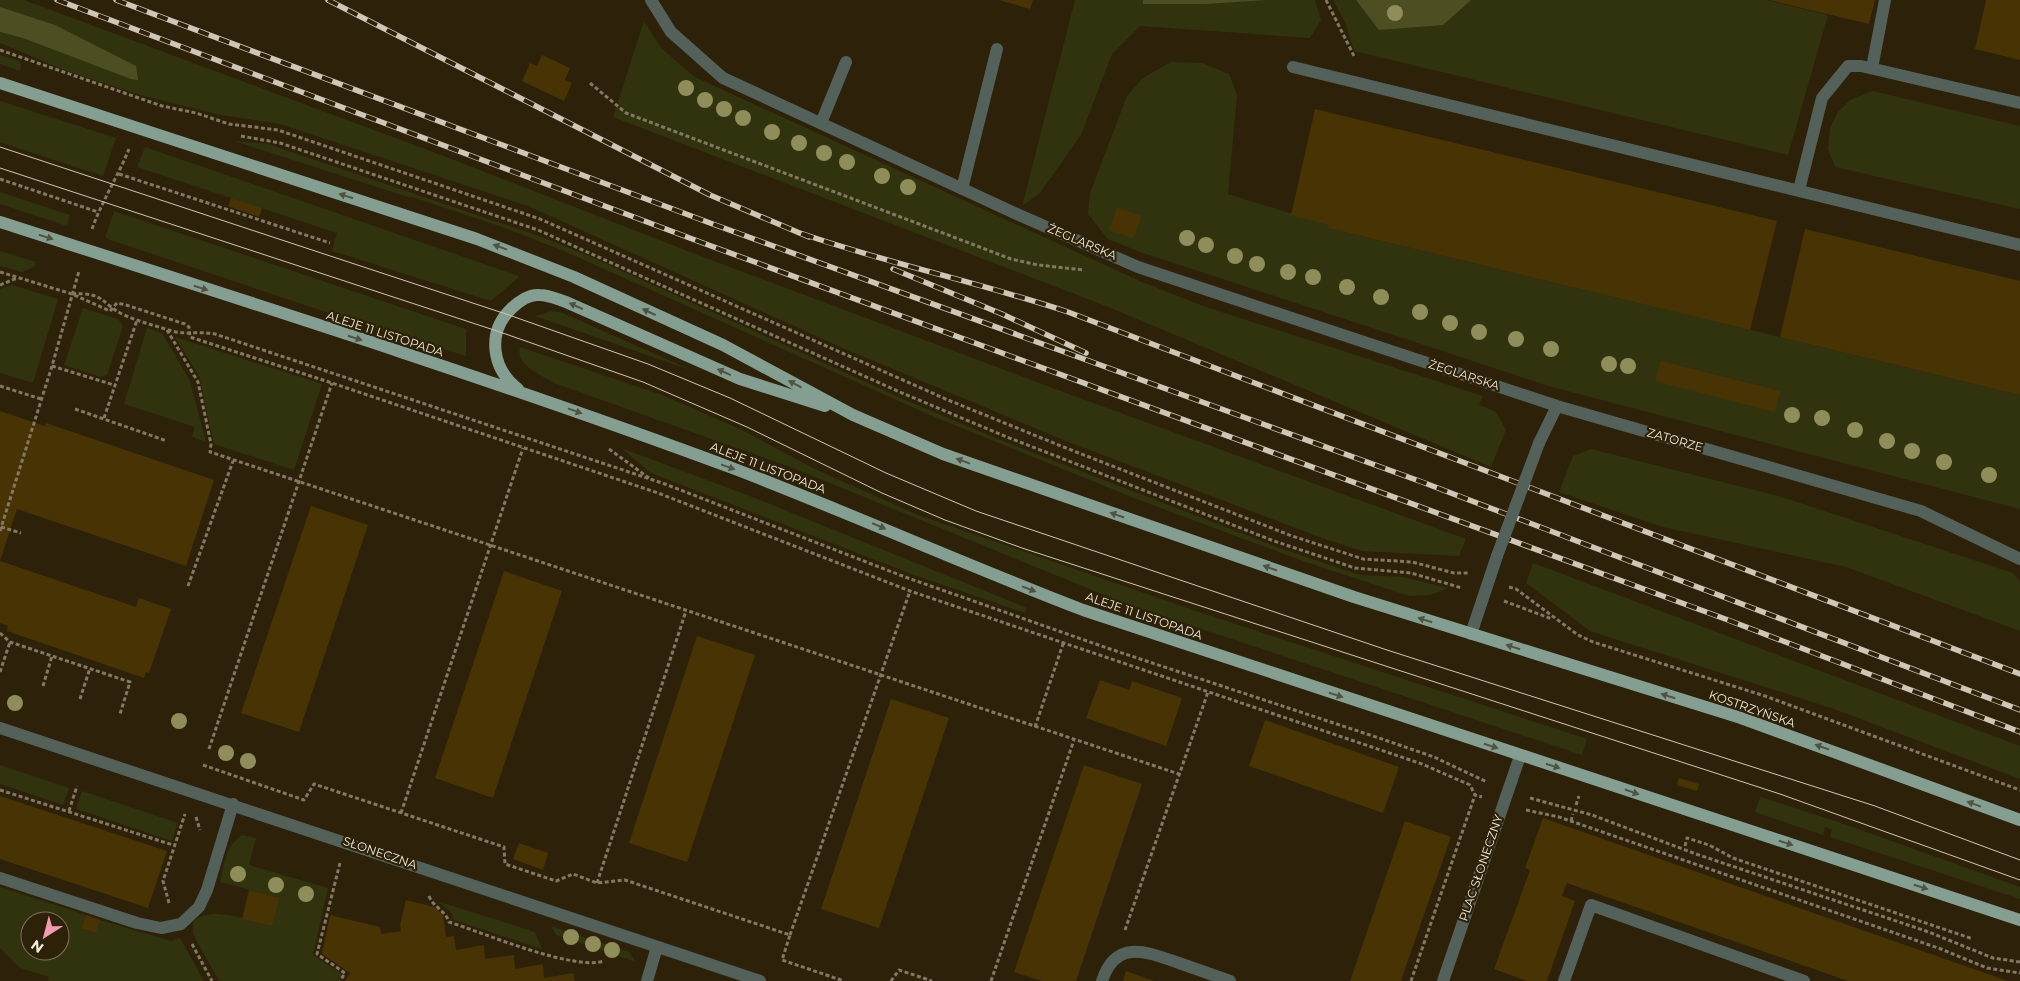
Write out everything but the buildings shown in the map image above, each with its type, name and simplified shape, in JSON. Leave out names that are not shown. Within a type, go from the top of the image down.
[{"type":"main road","points":[[0,83],[530,258],[722,345],[853,415],[943,454],[1354,597],[1471,634]]},
{"type":"main road","name":"ALEJE 11 LISTOPADA","points":[[0,222],[529,395],[840,510],[1017,585],[1084,610],[1520,756]]},
{"type":"main road","points":[[529,395],[521,391],[504,375],[498,366],[495,342],[497,331],[508,311],[517,303],[538,294],[566,302],[740,379],[853,415]]},
{"type":"main road","name":"KOSTRZYŃSKA","points":[[1471,634],[1741,718],[2020,820]]},
{"type":"main road","points":[[1520,756],[2020,920]]},
{"type":"street","name":"ŻEGLARSKA","points":[[651,0],[671,32],[723,78],[962,189],[1138,266],[1556,406]]},
{"type":"street","points":[[1872,68],[1885,0]]},
{"type":"street","points":[[962,189],[997,49]]},
{"type":"street","points":[[821,123],[846,62]]},
{"type":"street","points":[[1799,190],[1822,98],[1848,66],[1872,68],[2020,103]]},
{"type":"street","points":[[1293,67],[2020,245]]},
{"type":"street","points":[[1471,634],[1483,594],[1539,443],[1556,406]]},
{"type":"street","name":"ZATORZE","points":[[1556,406],[1921,510],[2018,556]]},
{"type":"street","name":"SŁONECZNA","points":[[0,728],[233,804],[657,947],[729,976],[760,981]]},
{"type":"street","name":"PLAC SŁONECZNY","points":[[1442,981],[1520,756]]},
{"type":"street","points":[[0,878],[137,923],[161,928],[181,924],[199,907],[208,890],[233,804]]},
{"type":"street","points":[[1564,981],[1591,905],[1804,981]]},
{"type":"street","points":[[648,981],[657,947]]},
{"type":"street","points":[[1102,981],[1106,970],[1114,959],[1124,953],[1142,951],[1230,981]]},
{"type":"path","points":[[1326,0],[1369,85]]},
{"type":"path","points":[[0,50],[140,99],[229,124],[278,130],[540,219],[948,400],[1075,452],[1292,536],[1363,559],[1412,562],[1454,573],[1467,573],[1488,580],[1516,590],[1578,635],[1592,642],[1765,696],[2020,790]]},
{"type":"path","points":[[590,83],[626,113],[964,241],[1038,266],[1092,271]]},
{"type":"path","points":[[21,532],[1,529],[52,366],[85,249],[98,212],[119,174],[135,126],[140,99]]},
{"type":"path","points":[[237,136],[280,143],[538,230],[902,393],[1007,437],[1274,541],[1355,568],[1412,573],[1542,613],[1564,625]]},
{"type":"path","points":[[119,174],[330,243]]},
{"type":"path","points":[[0,179],[98,212]]},
{"type":"path","points":[[0,272],[72,294],[110,311],[117,303],[176,321],[189,328],[190,337],[332,383],[738,523],[910,591],[1422,764],[1470,785],[1475,795],[1516,810],[1533,810],[1571,821],[1681,857],[1941,949],[1986,968],[2020,973]]},
{"type":"path","points":[[0,285],[18,278]]},
{"type":"path","points":[[72,294],[90,293],[102,298],[121,313],[137,320],[178,332],[215,334],[665,484],[905,577],[1426,754],[1508,791],[1592,815],[1690,852],[1926,931],[1979,953],[2006,961],[2020,962]]},
{"type":"path","points":[[104,418],[137,320]]},
{"type":"path","points":[[167,329],[198,382],[211,444],[210,452],[1179,774]]},
{"type":"path","points":[[52,366],[114,385]]},
{"type":"path","points":[[209,749],[332,383]]},
{"type":"path","points":[[0,386],[41,398]]},
{"type":"path","points":[[75,409],[167,441]]},
{"type":"path","points":[[401,813],[523,448]]},
{"type":"path","points":[[188,586],[233,461]]},
{"type":"path","points":[[844,981],[782,960],[910,591]]},
{"type":"path","points":[[596,883],[686,611]]},
{"type":"path","points":[[0,633],[10,642],[130,682],[120,714]]},
{"type":"path","points":[[0,672],[10,642]]},
{"type":"path","points":[[1035,727],[1063,644]]},
{"type":"path","points":[[43,686],[52,656]]},
{"type":"path","points":[[80,699],[90,668]]},
{"type":"path","points":[[1114,959],[1208,692]]},
{"type":"path","points":[[991,981],[1074,740]]},
{"type":"path","points":[[204,765],[304,800],[314,784],[504,847],[505,864],[556,881],[573,874],[596,883],[625,880],[790,935]]},
{"type":"path","points":[[69,812],[77,786]]},
{"type":"path","points":[[0,790],[176,847],[185,814]]},
{"type":"path","points":[[1411,981],[1475,795]]},
{"type":"path","points":[[1571,821],[1573,814]]},
{"type":"path","points":[[1685,846],[1687,838],[1708,845],[1733,858],[1973,939]]},
{"type":"path","points":[[169,903],[163,881],[173,845]]},
{"type":"path","points":[[340,860],[317,954],[345,973],[340,981]]},
{"type":"path","points":[[428,892],[432,902],[446,914],[449,922],[571,962],[594,964],[604,961]]},
{"type":"path","points":[[188,938],[212,981]]},
{"type":"path","points":[[891,981],[899,970],[932,981]]},
{"type":"green space","points":[[0,0],[24,0],[441,155],[703,257],[1066,393],[1466,539],[1459,556],[1362,551],[1322,538],[1066,441],[845,349],[528,206],[280,124],[221,115],[140,95],[64,70],[0,43]]},
{"type":"green space","points":[[1075,0],[1315,0],[1321,20],[1310,38],[1140,26],[1112,54],[1081,135],[1040,193],[1022,206]]},
{"type":"green space","points":[[1143,0],[1266,0],[1206,4],[1143,4]]},
{"type":"green space","points":[[1333,0],[1766,0],[1828,15],[1788,155],[1354,51],[1345,22]]},
{"type":"green space","points":[[1356,0],[1471,0],[1443,25],[1379,30]]},
{"type":"green space","points":[[0,7],[55,25],[136,66],[138,80],[23,38],[0,32]]},
{"type":"green space","points":[[644,21],[661,48],[695,77],[1142,282],[1203,306],[1483,396],[1479,405],[1496,412],[1506,430],[1491,467],[1106,306],[613,117]]},
{"type":"green space","points":[[0,55],[19,61],[21,65],[20,71],[0,64]]},
{"type":"green space","points":[[1171,62],[1202,63],[1229,74],[1237,95],[1228,194],[1328,225],[1328,228],[2020,395],[2020,509],[1552,387],[1140,252],[1108,239],[1088,214],[1090,193],[1127,96],[1143,78]]},
{"type":"green space","points":[[1873,91],[2020,126],[2020,209],[1835,167],[1828,149],[1830,128],[1838,112],[1850,100]]},
{"type":"green space","points":[[0,101],[116,138],[103,176],[0,142]]},
{"type":"green space","points":[[234,141],[268,144],[542,237],[596,259],[903,399],[998,439],[1277,547],[1359,575],[1403,577],[1448,588],[1430,595],[1409,596],[1306,562],[1139,500],[930,415],[564,251],[502,227],[412,197]]},
{"type":"green space","points":[[145,147],[519,277],[491,301],[332,251],[337,233],[137,167]]},
{"type":"green space","points":[[0,192],[70,215],[67,226],[0,204]]},
{"type":"green space","points":[[114,211],[466,329],[466,356],[335,315],[105,238]]},
{"type":"green space","points":[[0,251],[36,262],[34,267],[22,272],[0,266]]},
{"type":"green space","points":[[12,285],[58,299],[33,383],[0,373],[0,289]]},
{"type":"green space","points":[[83,308],[118,319],[123,326],[107,375],[100,377],[64,365]]},
{"type":"green space","points":[[552,311],[563,313],[693,371],[535,316]]},
{"type":"green space","points":[[147,328],[162,333],[190,381],[206,442],[192,437],[195,427],[124,404]]},
{"type":"green space","points":[[175,337],[322,384],[294,470],[214,444],[199,376]]},
{"type":"green space","points":[[520,347],[662,395],[742,430],[815,469],[918,515],[1196,611],[1587,739],[1582,755],[1129,605],[793,468],[554,383],[526,365],[520,354]]},
{"type":"green space","points":[[621,448],[750,496],[1027,608],[1025,613],[914,575],[651,473]]},
{"type":"green space","points":[[1591,449],[1782,497],[2013,573],[2020,581],[2020,631],[1846,567],[1663,527],[1559,492],[1573,456]]},
{"type":"green space","points":[[1533,563],[2020,746],[2020,779],[1834,709],[1590,631],[1526,583]]},
{"type":"green space","points":[[0,765],[69,788],[63,805],[0,784]]},
{"type":"green space","points":[[82,791],[178,823],[172,841],[76,809]]},
{"type":"green space","points":[[1761,795],[1761,797],[1847,825],[2020,887],[2020,899],[1830,837],[1832,829],[1825,827],[1823,835],[1755,812]]},
{"type":"green space","points":[[242,835],[256,838],[249,865],[328,888],[313,955],[342,974],[337,981],[219,981],[193,934],[193,922],[209,914],[220,914],[272,926],[280,898],[220,882],[224,862],[229,850],[232,844]]},
{"type":"green space","points":[[0,887],[86,915],[81,929],[95,933],[100,920],[171,941],[180,938],[204,981],[48,981],[49,977],[20,968],[0,948]]},
{"type":"green space","points":[[437,901],[535,932],[542,949],[454,920],[451,912]]},
{"type":"green space","points":[[551,926],[629,952],[636,962],[556,935]]},
{"type":"tram line","points":[[0,147],[506,314],[648,364],[730,398],[886,473],[976,511],[1387,650],[1875,806],[2020,860]]},
{"type":"tram line","points":[[0,168],[497,331],[643,382],[747,427],[882,493],[945,520],[1022,548],[1780,794],[2020,880]]},
{"type":"railway","points":[[57,0],[703,243],[1728,620],[2020,732]]},
{"type":"railway","points":[[116,0],[710,223],[1422,482],[2020,710]]},
{"type":"railway","points":[[328,0],[710,195],[809,237]]},
{"type":"railway","points":[[803,234],[869,255],[1068,312],[2020,674]]},
{"type":"railway","points":[[893,269],[1002,314],[1086,353]]}]
